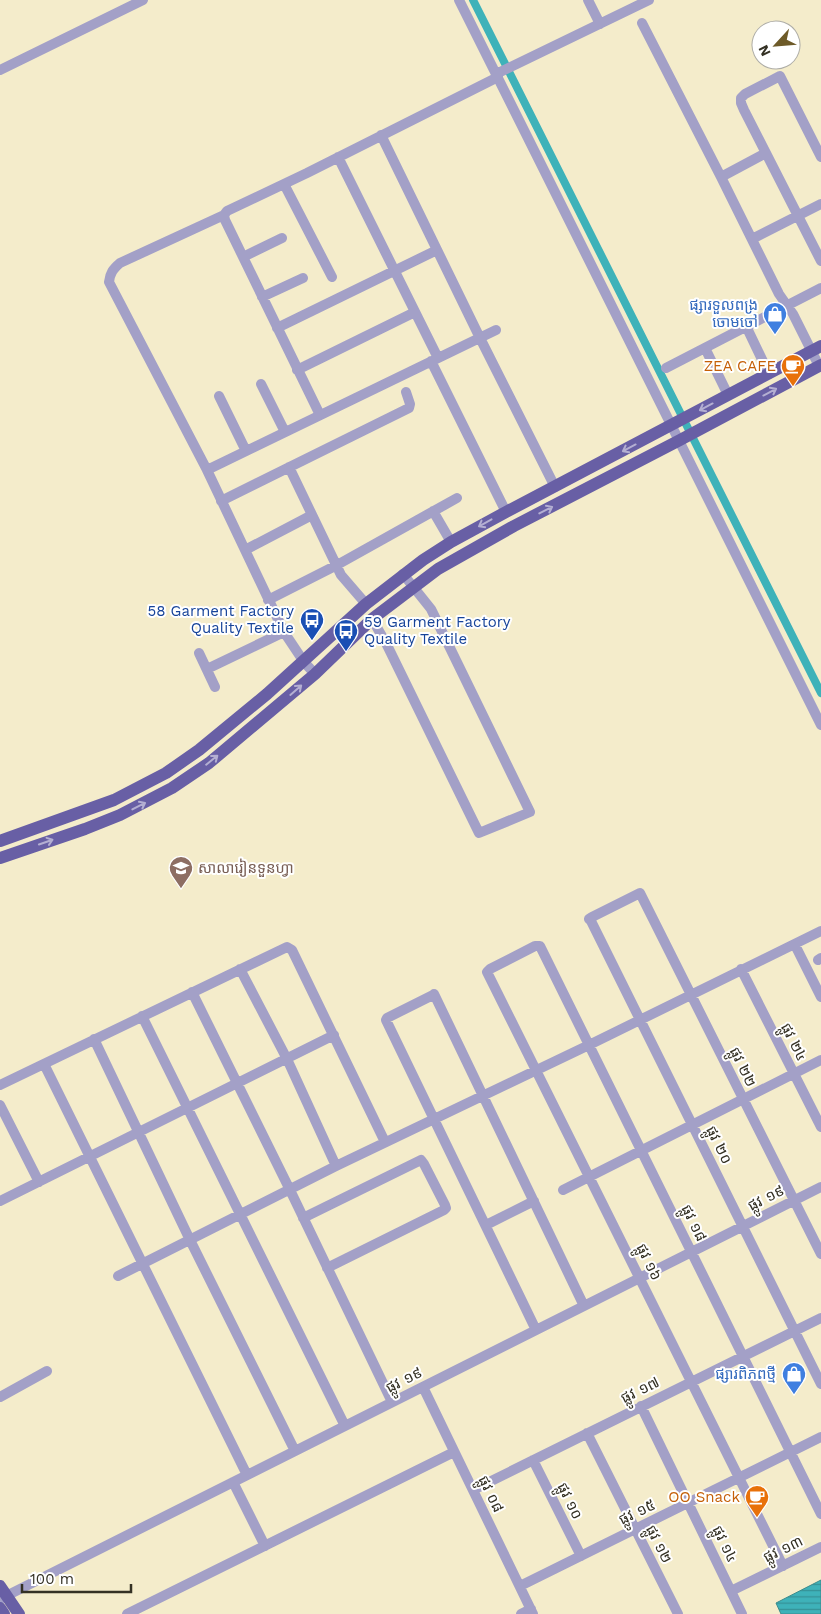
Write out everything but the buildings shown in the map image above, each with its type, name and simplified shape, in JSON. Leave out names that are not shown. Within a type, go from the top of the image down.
[{"type":"main road","points":[[0,841],[98,806],[133,791],[166,773],[199,750],[267,694],[366,604],[403,574],[451,542],[816,349]]},
{"type":"main road","points":[[0,858],[104,821],[172,788],[209,763],[315,674],[372,620],[438,569],[462,554],[820,366]]},
{"type":"main road","points":[[166,773],[172,788]]},
{"type":"main road","points":[[98,806],[104,821]]},
{"type":"main road","points":[[2,1593],[19,1614]]},
{"type":"main road","points":[[0,1608],[4,1614]]},
{"type":"street","points":[[0,70],[143,0]]},
{"type":"street","points":[[459,0],[501,73],[688,436],[821,725]]},
{"type":"street","points":[[588,0],[600,24]]},
{"type":"street","points":[[315,674],[304,662],[284,632],[207,470],[109,282],[113,268],[224,215],[227,211],[338,157],[647,0]]},
{"type":"street","points":[[642,23],[779,294],[816,349],[820,366]]},
{"type":"street","points":[[821,157],[780,76],[745,94],[741,98],[742,106],[798,216],[818,247],[821,261]]},
{"type":"street","points":[[381,135],[554,487]]},
{"type":"street","points":[[721,177],[766,153]]},
{"type":"street","points":[[338,157],[415,312],[435,360],[506,512]]},
{"type":"street","points":[[284,184],[332,276]]},
{"type":"street","points":[[752,239],[821,204]]},
{"type":"street","points":[[224,215],[320,415]]},
{"type":"street","points":[[243,257],[282,238]]},
{"type":"street","points":[[277,328],[437,250]]},
{"type":"street","points":[[262,297],[303,278]]},
{"type":"street","points":[[666,368],[821,288]]},
{"type":"street","points":[[297,370],[415,312]]},
{"type":"street","points":[[746,326],[770,374]]},
{"type":"street","points":[[207,470],[496,330]]},
{"type":"street","points":[[705,348],[728,395]]},
{"type":"street","points":[[261,384],[285,432]]},
{"type":"street","points":[[221,501],[409,408],[410,404],[406,392]]},
{"type":"street","points":[[219,396],[246,451]]},
{"type":"street","points":[[289,467],[341,575],[366,604]]},
{"type":"street","points":[[268,600],[457,498]]},
{"type":"street","points":[[433,511],[451,542]]},
{"type":"street","points":[[245,550],[312,515]]},
{"type":"street","points":[[372,620],[386,643],[480,833],[530,812],[430,609],[403,574]]},
{"type":"street","points":[[207,669],[284,632]]},
{"type":"street","points":[[199,653],[215,687]]},
{"type":"street","name":"ផ្លូវ ២២","points":[[590,919],[640,893],[821,1254]]},
{"type":"street","name":"ផ្លូវ ២០","points":[[590,919],[821,1384]]},
{"type":"street","points":[[118,1276],[336,1166],[821,931]]},
{"type":"street","points":[[795,944],[821,996]]},
{"type":"street","name":"ផ្លូវ ១៦","points":[[540,946],[535,946],[487,972],[783,1566]]},
{"type":"street","name":"ផ្លូវ ១៨","points":[[540,946],[821,1514]]},
{"type":"street","points":[[0,1085],[287,947],[292,950],[386,1142]]},
{"type":"street","points":[[240,969],[287,1059],[336,1166]]},
{"type":"street","name":"ផ្លូវ ២៤","points":[[741,969],[821,1128]]},
{"type":"street","points":[[192,992],[392,1402]]},
{"type":"street","points":[[536,1330],[386,1019],[434,994],[584,1306]]},
{"type":"street","points":[[142,1016],[345,1426]]},
{"type":"street","points":[[0,1201],[334,1035]]},
{"type":"street","points":[[94,1039],[190,1240],[295,1451]]},
{"type":"street","points":[[563,1190],[821,1060]]},
{"type":"street","points":[[44,1064],[247,1475]]},
{"type":"street","points":[[0,1106],[38,1182]]},
{"type":"street","points":[[303,1218],[422,1160],[445,1205],[446,1208],[444,1210],[327,1268]]},
{"type":"street","name":"ផ្លូវ ១៩","points":[[2,1593],[233,1482],[821,1187]]},
{"type":"street","points":[[486,1225],[534,1202]]},
{"type":"street","name":"ផ្លូវ ១៧","points":[[473,1490],[821,1318]]},
{"type":"street","points":[[0,1396],[47,1371]]},
{"type":"street","name":"ផ្លូវ ០៨","points":[[423,1387],[520,1586],[528,1612]]},
{"type":"street","name":"ផ្លូវ ១៤","points":[[642,1406],[742,1614]]},
{"type":"street","name":"ផ្លូវ ១២","points":[[587,1433],[678,1614]]},
{"type":"street","name":"ផ្លូវ ១៥","points":[[520,1586],[821,1437]]},
{"type":"street","points":[[127,1614],[454,1452]]},
{"type":"street","name":"ផ្លូវ ១០","points":[[533,1460],[581,1556]]},
{"type":"street","points":[[233,1482],[265,1546]]},
{"type":"street","name":"ផ្លូវ ១៣","points":[[731,1591],[821,1547]]},
{"type":"water","points":[[821,1580],[821,1614],[781,1614],[776,1603]]},
{"type":"waterway","points":[[473,0],[821,693]]},
{"type":"place","name":"ផ្សារទួលពង្រ ចោមចៅ","points":[[775,335]]},
{"type":"place","name":"ZEA CAFE","points":[[793,387]]},
{"type":"place","name":"58 Garment Factory Quality Textile","points":[[312,641]]},
{"type":"place","name":"59 Garment Factory Quality Textile","points":[[346,652]]},
{"type":"place","name":"សាលារៀនទួនហ្វា","points":[[181,889]]},
{"type":"place","name":"ផ្សារពិភពថ្មី","points":[[794,1395]]},
{"type":"place","name":"OO Snack","points":[[757,1518]]}]
